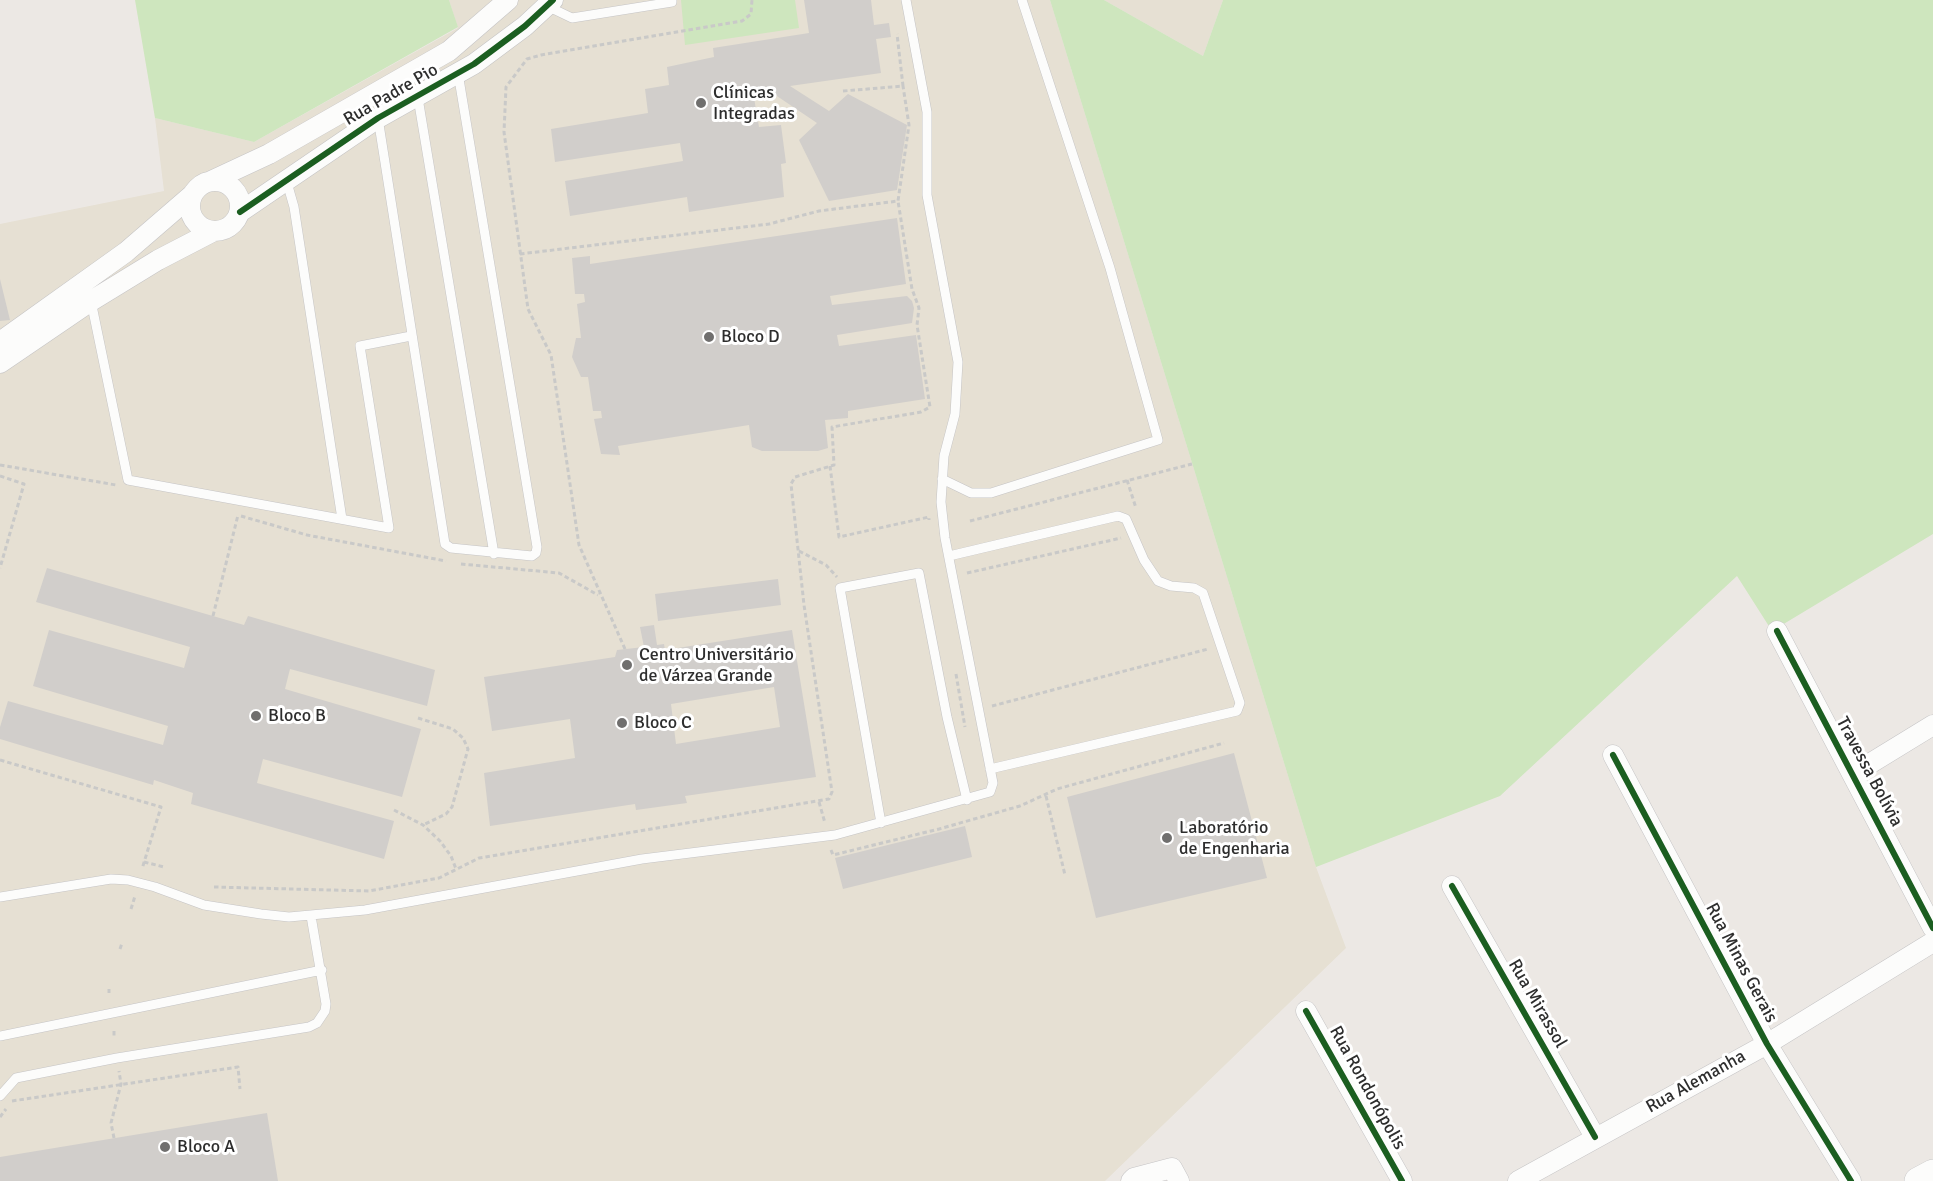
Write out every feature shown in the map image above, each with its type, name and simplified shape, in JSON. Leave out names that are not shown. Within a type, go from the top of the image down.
[{"type":"street","name":"Rua Padre Pio","points":[[211,181],[269,154],[448,51],[508,0]]},
{"type":"street","name":"Rua Padre Pio","points":[[240,212],[378,118],[418,98],[458,73],[525,26],[550,3]]},
{"type":"street","points":[[0,342],[126,252],[197,189],[211,181],[219,181],[234,189],[239,196],[240,212],[230,227],[212,232],[158,260],[0,363]]},
{"type":"street","points":[[192,195],[190,211],[193,219],[198,225],[212,232]]},
{"type":"street","name":"Travessa Bolívia","points":[[1777,632],[1854,774],[1933,928]]},
{"type":"street","points":[[1854,774],[1933,725]]},
{"type":"street","name":"Rua Minas Gerais","points":[[1613,754],[1767,1044],[1851,1181]]},
{"type":"street","name":"Rua Mirassol","points":[[1452,886],[1595,1137]]},
{"type":"street","name":"Rua Alemanha","points":[[1518,1181],[1767,1044],[1933,942]]},
{"type":"street","name":"Rua Rondonópolis","points":[[1306,1011],[1402,1181]]},
{"type":"street","points":[[1918,1181],[1933,1173]]},
{"type":"street","points":[[1131,1181],[1134,1178],[1176,1175]]},
{"type":"lane","points":[[550,3],[572,18],[672,2],[672,0]]},
{"type":"lane","points":[[0,897],[111,879],[128,880],[204,905],[261,914],[311,916],[365,910],[642,859],[828,837],[990,792],[993,783],[949,556],[941,502],[946,449],[955,414],[958,362],[927,195],[927,112],[906,0]]},
{"type":"lane","points":[[942,479],[971,493],[991,492],[1158,440],[1110,268],[1022,0]]},
{"type":"lane","points":[[378,118],[445,544],[451,548],[494,554],[532,556],[536,553],[537,547],[458,73]]},
{"type":"lane","points":[[418,98],[494,554]]},
{"type":"lane","points":[[286,179],[294,207],[342,519]]},
{"type":"lane","points":[[92,301],[128,480],[389,528],[360,346],[411,336]]},
{"type":"lane","points":[[949,556],[1118,516],[1130,524],[1144,561],[1158,581],[1171,586],[1194,588],[1203,593],[1240,703],[1239,709],[990,769]]},
{"type":"lane","points":[[881,823],[840,588],[919,573],[947,717],[967,800]]},
{"type":"lane","points":[[0,1080],[309,1027],[322,1018],[325,1011],[322,970],[311,916]]},
{"type":"lane","points":[[0,1036],[322,970]]},
{"type":"lane","points":[[0,1096],[16,1078]]},
{"type":"path","points":[[625,649],[579,545],[551,355],[528,309],[504,132],[506,87],[513,74],[527,59],[542,54],[742,21],[751,14],[752,0]]},
{"type":"path","points":[[214,888],[369,891],[439,878],[479,858],[829,799],[832,792],[798,550],[792,480],[834,465],[832,427],[921,412],[930,407],[917,325],[919,308],[912,290],[898,201],[909,125],[896,25]]},
{"type":"path","points":[[843,91],[903,86]]},
{"type":"path","points":[[520,254],[769,224],[819,211],[898,201]]},
{"type":"path","points":[[970,521],[1192,464]]},
{"type":"path","points":[[0,465],[123,486]]},
{"type":"path","points":[[830,466],[838,537],[929,518],[931,528]]},
{"type":"path","points":[[0,476],[24,484],[0,568]]},
{"type":"path","points":[[233,514],[307,535],[447,562]]},
{"type":"path","points":[[213,616],[240,516]]},
{"type":"path","points":[[967,573],[1127,537]]},
{"type":"path","points":[[798,550],[835,573],[840,588]]},
{"type":"path","points":[[458,564],[493,569],[559,573],[600,596]]},
{"type":"path","points":[[992,706],[1221,645]]},
{"type":"path","points":[[418,718],[453,729],[463,738],[468,748],[452,807],[446,814],[423,825]]},
{"type":"path","points":[[831,848],[833,855],[939,829],[1046,796],[1058,789],[1224,743]]},
{"type":"path","points":[[0,760],[160,807],[142,870]]},
{"type":"path","points":[[1046,796],[1065,875]]},
{"type":"path","points":[[819,802],[826,828]]},
{"type":"path","points":[[394,810],[423,825],[452,856],[456,869]]},
{"type":"path","points":[[144,862],[164,867]]},
{"type":"path","points":[[131,909],[135,896]]},
{"type":"path","points":[[120,949],[122,943]]},
{"type":"path","points":[[114,1031],[114,1036]]},
{"type":"path","points":[[0,1117],[12,1101],[238,1067],[240,1089]]},
{"type":"path","points":[[114,1138],[111,1123],[121,1084],[119,1071]]},
{"type":"shaded area","name":"Centro Universitário de Várzea Grande","points":[[449,0],[1050,0],[1316,867],[1346,948],[1105,1181],[0,1181],[0,224],[164,191],[155,118],[254,142],[458,28]]},
{"type":"shaded area","points":[[1104,0],[1223,0],[1203,56]]},
{"type":"green space","points":[[135,0],[449,0],[458,27],[254,142],[155,118]]},
{"type":"green space","points":[[681,0],[795,0],[799,28],[685,45]]},
{"type":"green space","points":[[1050,0],[1104,0],[1203,56],[1223,0],[1933,0],[1933,534],[1772,631],[1737,576],[1500,796],[1316,867]]},
{"type":"building","name":"Clínicas Integradas","points":[[804,0],[871,0],[874,25],[889,23],[891,37],[876,39],[881,73],[790,86],[829,111],[848,94],[907,125],[897,190],[829,201],[799,140],[817,123],[768,90],[753,92],[759,127],[781,125],[786,163],[781,164],[784,197],[689,212],[687,197],[570,216],[565,181],[683,161],[680,143],[555,162],[551,129],[648,113],[645,89],[669,85],[667,67],[714,57],[713,48],[809,33]]},
{"type":"building","name":"Bloco D","points":[[897,218],[906,284],[830,296],[832,305],[907,296],[912,301],[914,308],[912,323],[837,335],[839,346],[916,335],[925,399],[848,411],[848,418],[825,420],[828,448],[818,451],[762,451],[752,447],[749,425],[618,446],[620,455],[601,454],[594,419],[602,418],[601,411],[593,411],[588,377],[581,377],[572,357],[576,338],[581,338],[577,304],[585,302],[584,294],[575,294],[572,258],[590,256],[590,264]]},
{"type":"building","points":[[0,279],[10,320],[0,321]]},
{"type":"building","name":"Bloco B","points":[[47,568],[244,625],[248,616],[435,670],[427,706],[290,669],[285,689],[421,729],[402,797],[263,759],[257,783],[394,821],[384,859],[191,804],[193,793],[154,780],[153,785],[0,739],[0,727],[8,701],[163,745],[168,726],[33,686],[49,630],[184,668],[190,647],[36,602]]},
{"type":"building","points":[[778,579],[781,605],[658,621],[655,594]]},
{"type":"building","name":"Bloco C","points":[[654,625],[657,645],[664,644],[665,650],[792,630],[816,777],[685,796],[687,803],[636,810],[635,804],[490,826],[484,773],[575,758],[570,719],[492,731],[484,677],[615,657],[617,650],[644,647],[640,627]],"holes":[[[774,687],[780,727],[676,744],[671,704]]]},
{"type":"building","name":"Laboratório de Engenharia","points":[[1234,753],[1267,878],[1096,918],[1067,797]]},
{"type":"building","points":[[965,826],[972,857],[843,889],[835,858]]},
{"type":"building","name":"Bloco A","points":[[267,1113],[278,1181],[0,1181],[0,1157]]},
{"type":"cycle path","points":[[240,212],[378,118],[474,64],[525,26],[553,0]]},
{"type":"cycle path","points":[[1777,631],[1933,928]]},
{"type":"cycle path","points":[[1613,755],[1767,1044],[1851,1181]]},
{"type":"cycle path","points":[[1452,886],[1595,1137]]},
{"type":"cycle path","points":[[1306,1011],[1402,1181]]},
{"type":"place","name":"Clínicas Integradas","points":[[701,103]]},
{"type":"place","name":"Bloco D","points":[[709,337]]},
{"type":"place","name":"Centro Universitário de Várzea Grande","points":[[627,665]]},
{"type":"place","name":"Bloco B","points":[[256,716]]},
{"type":"place","name":"Bloco C","points":[[622,723]]},
{"type":"place","name":"Laboratório de Engenharia","points":[[1167,838]]},
{"type":"place","name":"Bloco A","points":[[165,1147]]}]
